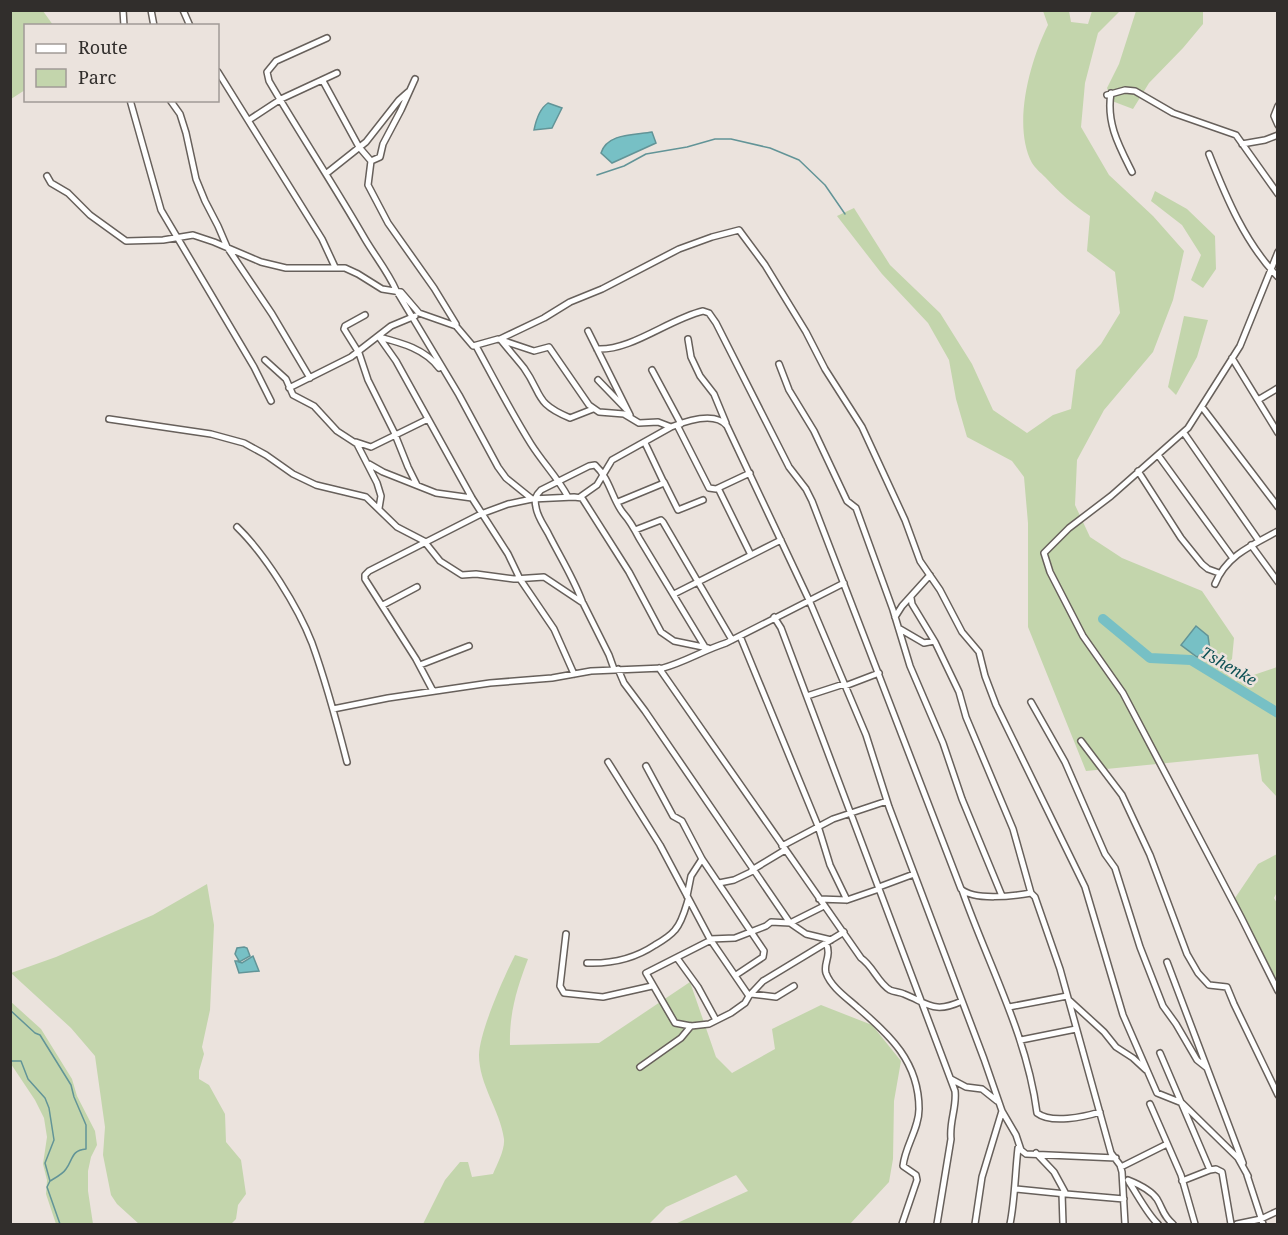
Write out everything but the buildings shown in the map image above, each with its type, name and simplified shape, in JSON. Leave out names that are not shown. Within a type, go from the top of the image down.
[{"type":"street","points":[[183,10],[189,24]]},
{"type":"street","points":[[327,38],[300,48],[276,61],[267,72],[269,81],[390,277],[498,467],[506,478],[534,499]]},
{"type":"street","points":[[249,120],[281,99],[337,73]]},
{"type":"street","points":[[219,74],[322,239],[335,267]]},
{"type":"street","points":[[371,161],[380,157],[383,144],[415,79]]},
{"type":"street","points":[[322,81],[360,148],[371,161],[368,184],[388,223],[470,344],[476,346],[493,339],[500,339],[534,351],[551,349],[593,409],[598,412],[629,413]]},
{"type":"street","points":[[327,173],[360,148],[409,90]]},
{"type":"street","points":[[1131,172],[1111,126],[1109,107],[1109,94],[1125,90],[1139,93],[1173,113],[1236,135],[1278,194]]},
{"type":"street","points":[[131,102],[161,210],[254,367],[271,401]]},
{"type":"street","points":[[171,102],[180,114],[196,179],[226,247],[273,314],[309,378]]},
{"type":"street","points":[[1278,106],[1275,116],[1278,124]]},
{"type":"street","points":[[1242,144],[1278,135]]},
{"type":"street","points":[[1209,154],[1226,195],[1257,253],[1278,277]]},
{"type":"street","points":[[46,176],[51,183],[68,193],[90,215],[126,241],[193,235],[261,262],[286,268],[335,267],[350,270],[382,289],[396,290],[404,295],[422,315],[456,326]]},
{"type":"street","points":[[500,339],[679,249],[739,230],[784,295],[825,369],[862,427],[905,520],[920,561],[962,632],[980,652],[985,676],[996,705],[1085,887],[1123,1015],[1157,1093],[1182,1103],[1238,1158],[1248,1176]]},
{"type":"street","points":[[1278,252],[1250,324],[1193,422],[1184,433],[1111,496],[1069,528],[1044,553],[1050,572],[1083,636],[1123,693],[1278,991]]},
{"type":"street","points":[[597,349],[609,350],[620,346],[686,315],[703,310],[709,314],[726,342],[789,467],[809,494],[924,796],[1009,1007],[1032,1079],[1038,1115],[1070,1118],[1100,1112]]},
{"type":"street","points":[[365,315],[344,328],[359,353],[368,380],[396,435],[417,485]]},
{"type":"street","points":[[289,388],[359,353],[391,326],[422,315]]},
{"type":"street","points":[[588,331],[629,413]]},
{"type":"street","points":[[379,336],[397,341],[428,355],[452,383]]},
{"type":"street","points":[[379,336],[396,361],[481,514],[508,554],[520,579],[554,628],[574,674]]},
{"type":"street","points":[[500,339],[524,368],[541,400],[548,406],[570,418],[593,409]]},
{"type":"street","points":[[688,339],[691,357],[700,376],[714,394],[809,600],[866,735],[887,801],[998,1102],[1016,1135],[1019,1146],[1024,1153],[1116,1158]]},
{"type":"street","points":[[476,346],[530,442],[568,497]]},
{"type":"street","points":[[1232,358],[1275,423],[1278,433]]},
{"type":"street","points":[[265,360],[286,379],[289,388],[297,398],[314,406],[343,436],[354,442],[371,447],[428,419]]},
{"type":"street","points":[[779,364],[789,390],[814,431],[847,501],[856,508],[899,628],[910,666],[1002,896]]},
{"type":"street","points":[[652,370],[676,425],[707,486],[711,489],[718,488],[750,472]]},
{"type":"street","points":[[598,380],[639,423],[658,422],[676,425]]},
{"type":"street","points":[[1258,400],[1278,388]]},
{"type":"street","points":[[1202,407],[1278,507]]},
{"type":"street","points":[[109,419],[211,434],[244,443],[266,455],[292,474],[316,485],[366,497],[397,526],[427,543],[440,561],[462,575],[476,574],[520,579],[544,577],[583,603]]},
{"type":"street","points":[[433,691],[420,665],[365,579],[366,573],[481,514],[508,504],[534,499],[580,497],[592,490],[612,460],[676,425],[703,419],[726,423]]},
{"type":"street","points":[[1184,433],[1259,541]]},
{"type":"street","points":[[354,442],[367,462],[380,492],[379,508]]},
{"type":"street","points":[[645,443],[678,510],[703,500]]},
{"type":"street","points":[[1158,455],[1232,557]]},
{"type":"street","points":[[367,462],[388,475],[436,493],[472,498]]},
{"type":"street","points":[[706,648],[618,502],[604,474],[595,465],[536,494],[534,499],[538,515],[574,580],[583,603],[624,683],[790,923],[806,934],[828,941]]},
{"type":"street","points":[[1138,471],[1181,538],[1202,564],[1219,573]]},
{"type":"street","points":[[618,502],[664,482]]},
{"type":"street","points":[[718,488],[751,555]]},
{"type":"street","points":[[580,497],[595,517],[661,632],[674,641],[706,648]]},
{"type":"street","points":[[635,530],[661,520],[663,522],[732,640]]},
{"type":"street","points":[[237,527],[248,538],[277,579],[303,623],[312,643],[348,762]]},
{"type":"street","points":[[1215,584],[1219,573],[1232,557],[1278,531]]},
{"type":"street","points":[[674,594],[781,540]]},
{"type":"street","points":[[1251,545],[1278,582]]},
{"type":"street","points":[[895,618],[915,590],[930,575]]},
{"type":"street","points":[[333,709],[433,691],[616,669],[659,668],[673,665],[706,648],[732,640],[844,583]]},
{"type":"street","points":[[383,605],[417,587]]},
{"type":"street","points":[[911,598],[912,604],[934,641],[959,692],[966,717],[1013,829],[1031,893],[1035,897],[1056,954],[1111,1153],[1121,1167],[1125,1224]]},
{"type":"street","points":[[774,617],[781,628],[951,1079],[956,1102],[937,1224]]},
{"type":"street","points":[[899,628],[924,642],[934,641]]},
{"type":"street","points":[[740,636],[818,826],[830,865],[847,900]]},
{"type":"street","points":[[420,665],[469,646]]},
{"type":"street","points":[[659,668],[861,958],[889,989],[924,1005],[943,1007],[962,1001]]},
{"type":"street","points":[[807,696],[879,673]]},
{"type":"street","points":[[1031,702],[1065,762],[1105,854],[1115,868],[1140,947],[1163,1006],[1197,1060],[1207,1068]]},
{"type":"street","points":[[1081,741],[1122,795],[1150,855],[1187,954],[1209,986],[1227,987],[1278,1095]]},
{"type":"street","points":[[608,762],[660,845],[711,939],[750,995]]},
{"type":"street","points":[[646,766],[673,816],[682,821],[702,859],[765,955],[736,975]]},
{"type":"street","points":[[719,883],[734,880],[753,870],[818,826],[887,801]]},
{"type":"street","points":[[587,963],[612,963],[625,960],[648,950],[674,931],[682,919],[691,876],[702,859]]},
{"type":"street","points":[[819,898],[847,900],[914,874]]},
{"type":"street","points":[[961,889],[966,893],[1002,896],[1031,893]]},
{"type":"street","points":[[837,901],[790,923],[771,922],[766,927],[749,931],[735,938],[711,939],[646,973],[674,1022],[691,1026],[709,1024],[743,1005],[763,981],[844,932]]},
{"type":"street","points":[[566,934],[560,986],[564,993],[603,997],[652,986]]},
{"type":"street","points":[[828,941],[826,971],[828,977],[847,999],[894,1041],[916,1080],[919,1111],[903,1166],[916,1175],[916,1180],[902,1224]]},
{"type":"street","points":[[677,958],[698,987],[716,1020]]},
{"type":"street","points":[[1167,962],[1248,1176],[1262,1221]]},
{"type":"street","points":[[750,995],[776,997],[794,986]]},
{"type":"street","points":[[1068,998],[1104,1032],[1116,1047],[1147,1071]]},
{"type":"street","points":[[1009,1007],[1068,998]]},
{"type":"street","points":[[640,1066],[681,1038],[691,1026]]},
{"type":"street","points":[[1021,1040],[1076,1029]]},
{"type":"street","points":[[1160,1053],[1210,1170]]},
{"type":"street","points":[[951,1079],[966,1087],[982,1089],[998,1102]]},
{"type":"street","points":[[1150,1104],[1193,1210],[1195,1224]]},
{"type":"street","points":[[975,1224],[984,1171],[1002,1111]]},
{"type":"street","points":[[1121,1167],[1167,1144]]},
{"type":"street","points":[[1010,1224],[1016,1189],[1015,1174],[1019,1146]]},
{"type":"street","points":[[1036,1153],[1054,1172],[1064,1193],[1063,1224]]},
{"type":"street","points":[[1182,1181],[1210,1170],[1216,1169],[1222,1172],[1231,1224]]},
{"type":"street","points":[[1122,1174],[1144,1204],[1150,1217],[1158,1224]]},
{"type":"street","points":[[1128,1180],[1153,1195],[1162,1212],[1173,1224]]},
{"type":"street","points":[[1016,1189],[1124,1199]]},
{"type":"street","points":[[1237,1224],[1262,1221],[1278,1211]]},
{"type":"green space","points":[[11,10],[43,11],[52,24],[24,24],[24,91],[11,99]]},
{"type":"green space","points":[[1043,11],[1069,11],[1071,22],[1088,24],[1092,11],[1120,11],[1098,33],[1085,83],[1081,127],[1109,175],[1153,216],[1184,251],[1173,300],[1153,352],[1104,410],[1077,460],[1075,505],[1090,537],[1122,558],[1202,591],[1234,638],[1232,659],[1221,670],[1236,681],[1277,667],[1277,797],[1262,781],[1258,754],[1086,771],[1028,627],[1028,523],[1024,477],[1012,461],[967,437],[956,399],[949,360],[928,323],[882,274],[837,216],[854,208],[890,265],[940,313],[972,364],[993,410],[1027,433],[1053,415],[1071,409],[1076,370],[1101,344],[1120,313],[1115,272],[1087,251],[1090,216],[1066,198],[1036,169],[1026,148],[1024,112],[1026,93],[1035,56],[1048,25]]},
{"type":"green space","points":[[1136,11],[1203,11],[1203,24],[1149,83],[1133,109],[1112,101],[1107,88],[1119,64]]},
{"type":"green space","points":[[1155,191],[1187,209],[1215,236],[1216,269],[1203,288],[1191,280],[1201,255],[1182,225],[1151,201]]},
{"type":"green space","points":[[1184,316],[1208,320],[1197,357],[1176,395],[1168,387]]},
{"type":"green space","points":[[1277,854],[1277,892],[1274,898],[1278,905],[1277,991],[1241,917],[1235,898],[1258,864]]},
{"type":"green space","points":[[207,884],[214,925],[210,1010],[202,1047],[204,1054],[199,1079],[209,1085],[225,1114],[226,1142],[241,1160],[246,1194],[238,1205],[236,1219],[231,1224],[139,1224],[117,1204],[111,1195],[103,1155],[105,1127],[95,1056],[71,1028],[11,973],[56,957],[153,915]]},
{"type":"green space","points":[[515,955],[528,959],[514,1001],[510,1045],[599,1043],[690,982],[716,1057],[732,1073],[775,1049],[772,1029],[821,1005],[872,1025],[901,1061],[894,1101],[893,1159],[889,1182],[850,1224],[675,1224],[748,1191],[736,1175],[666,1207],[649,1224],[423,1224],[445,1180],[460,1162],[468,1162],[472,1177],[493,1174],[502,1152],[504,1139],[502,1128],[482,1077],[479,1055],[488,1018]]},
{"type":"green space","points":[[10,1001],[41,1029],[72,1079],[77,1096],[95,1131],[97,1145],[88,1171],[88,1191],[93,1224],[56,1224],[46,1194],[47,1180],[43,1164],[47,1137],[44,1118],[11,1064]]},
{"type":"water","points":[[548,103],[562,108],[552,128],[534,130],[540,112]]},
{"type":"water","points":[[652,132],[656,143],[612,163],[601,153],[604,146],[615,138]]},
{"type":"water","points":[[1196,626],[1208,636],[1210,650],[1197,657],[1181,645]]},
{"type":"water","points":[[237,948],[247,948],[250,956],[239,962],[242,963],[253,956],[259,971],[239,973],[235,961],[239,961],[235,954]]},
{"type":"waterway","points":[[597,175],[624,166],[646,154],[687,147],[715,139],[731,139],[770,148],[799,160],[825,185],[845,214]]},
{"type":"waterway","name":"Tshenke","points":[[1103,619],[1150,658],[1191,660],[1278,713]]},
{"type":"waterway","points":[[10,1010],[40,1035],[71,1085],[86,1125],[86,1149],[75,1153],[65,1171],[50,1181]]},
{"type":"waterway","points":[[10,1061],[21,1061],[28,1079],[45,1098],[49,1108],[54,1140],[45,1163],[50,1181],[47,1187],[60,1224]]}]
